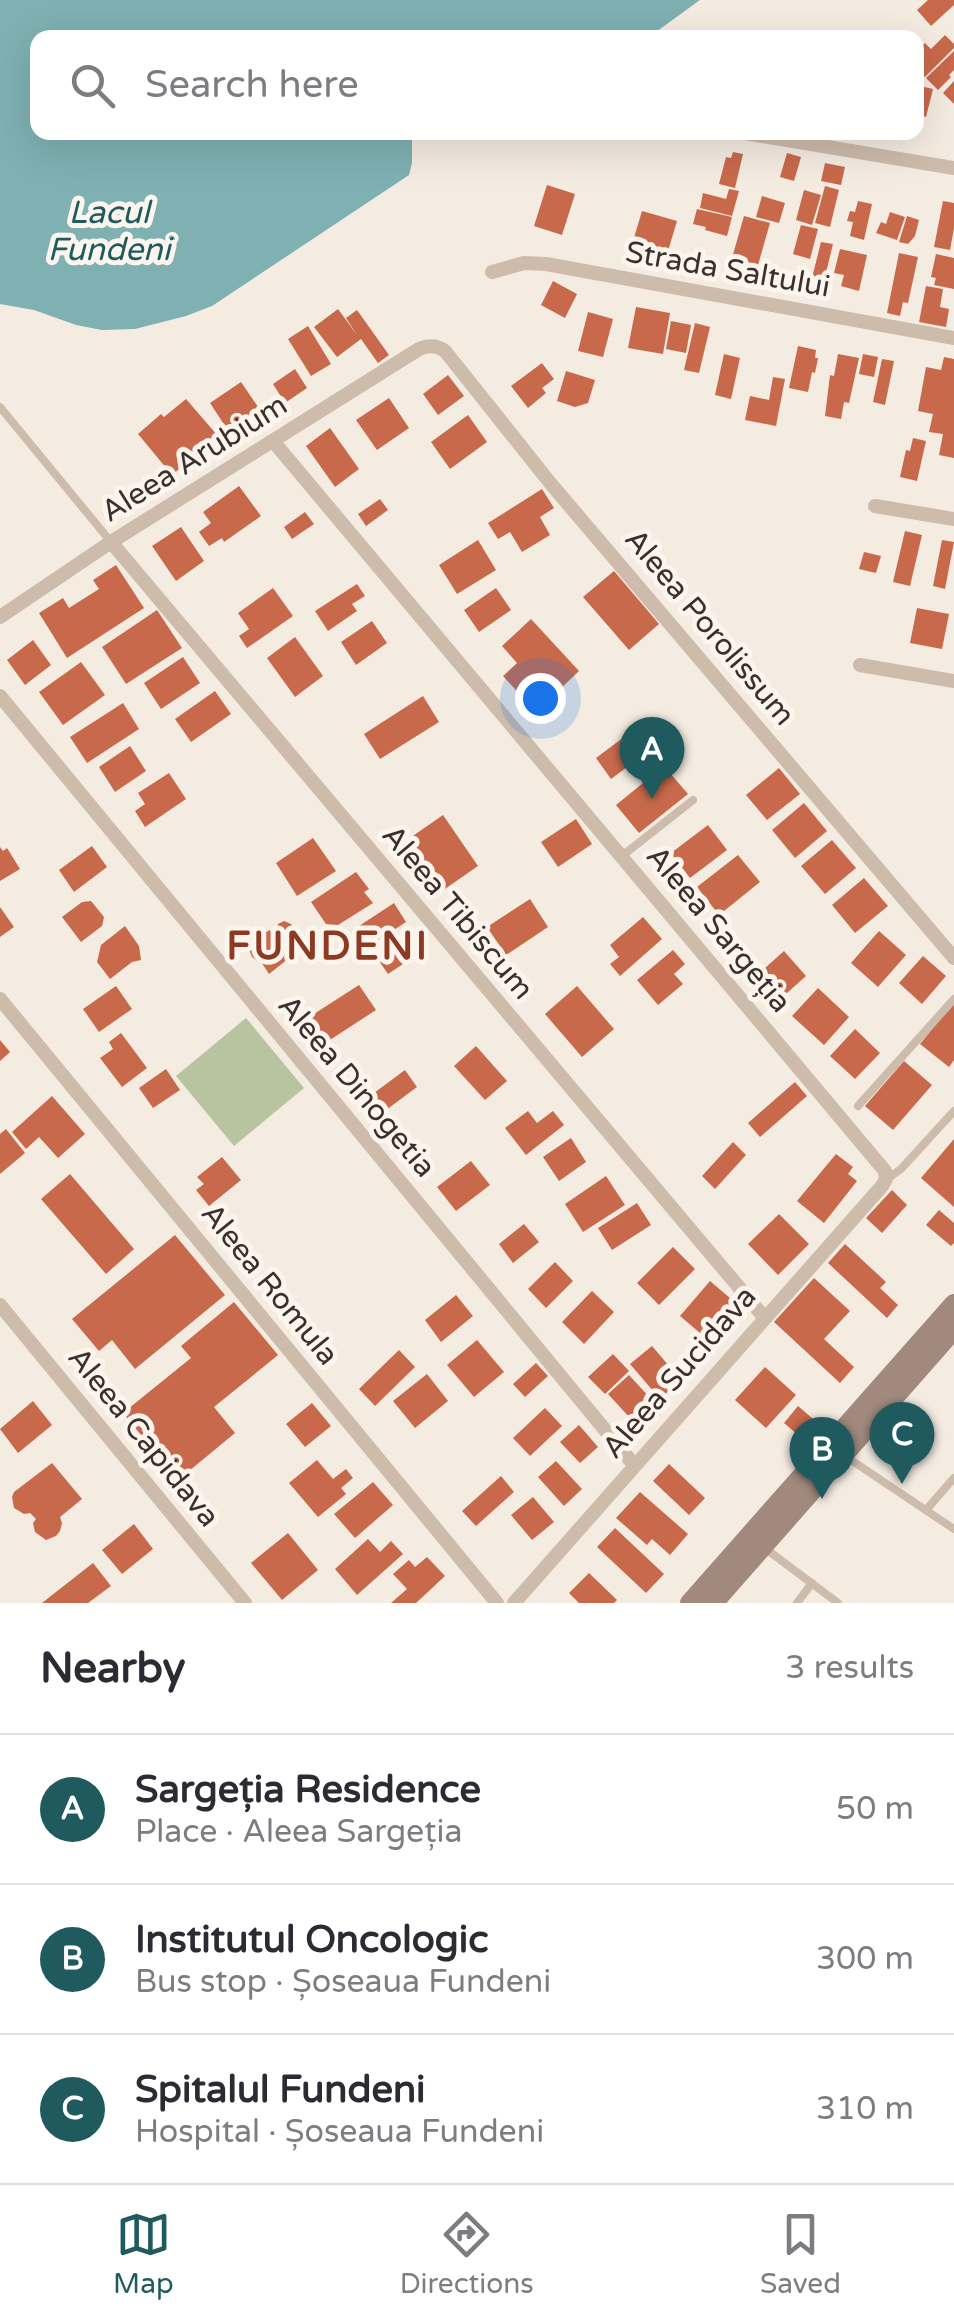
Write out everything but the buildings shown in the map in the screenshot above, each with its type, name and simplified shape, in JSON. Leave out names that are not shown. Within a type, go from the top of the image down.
[{"type":"main road","points":[[690,1603],[954,1304]]},
{"type":"main road","points":[[713,1603],[951,1339]]},
{"type":"street","points":[[786,140],[954,168]]},
{"type":"street","name":"Strada Saltului","points":[[492,272],[524,263],[546,264],[954,338]]},
{"type":"street","name":"Aleea Porolissum","points":[[418,349],[432,346],[445,351],[551,484],[954,958]]},
{"type":"street","name":"Aleea Arubium","points":[[0,616],[418,349]]},
{"type":"street","name":"Aleea Sargeția","points":[[274,441],[885,1171],[886,1179]]},
{"type":"street","points":[[875,506],[954,519]]},
{"type":"street","name":"Aleea Tibiscum","points":[[111,542],[764,1318]]},
{"type":"street","points":[[860,666],[954,681]]},
{"type":"street","name":"Aleea Dinogetia","points":[[0,696],[634,1464]]},
{"type":"street","name":"Aleea Romula","points":[[0,999],[496,1603]]},
{"type":"street","name":"Aleea Sucidava","points":[[514,1603],[886,1179]]},
{"type":"street","name":"Aleea Capidava","points":[[0,1306],[243,1602]]},
{"type":"lane","points":[[0,406],[111,542]]},
{"type":"lane","points":[[622,856],[693,800]]},
{"type":"lane","points":[[858,1106],[954,999]]},
{"type":"lane","points":[[886,1179],[901,1169],[954,1111]]},
{"type":"lane","points":[[844,1455],[954,1528]]},
{"type":"lane","points":[[926,1510],[954,1478]]},
{"type":"lane","points":[[763,1547],[838,1603]]},
{"type":"lane","points":[[797,1603],[812,1584]]},
{"type":"green space","points":[[246,1018],[304,1088],[234,1146],[176,1076]]},
{"type":"water","name":"Lacul Fundeni","points":[[0,0],[700,0],[659,30],[30,30],[30,140],[412,140],[412,163],[409,175],[212,306],[186,316],[135,329],[102,330],[0,304]]},
{"type":"place","name":"Sargeția Residence","points":[[652,799]]},
{"type":"place","name":"Spitalul Fundeni","points":[[902,1484]]},
{"type":"place","name":"Institutul Oncologic","points":[[822,1499]]},
{"type":"district","name":"FUNDENI","points":[[328,945]]}]
